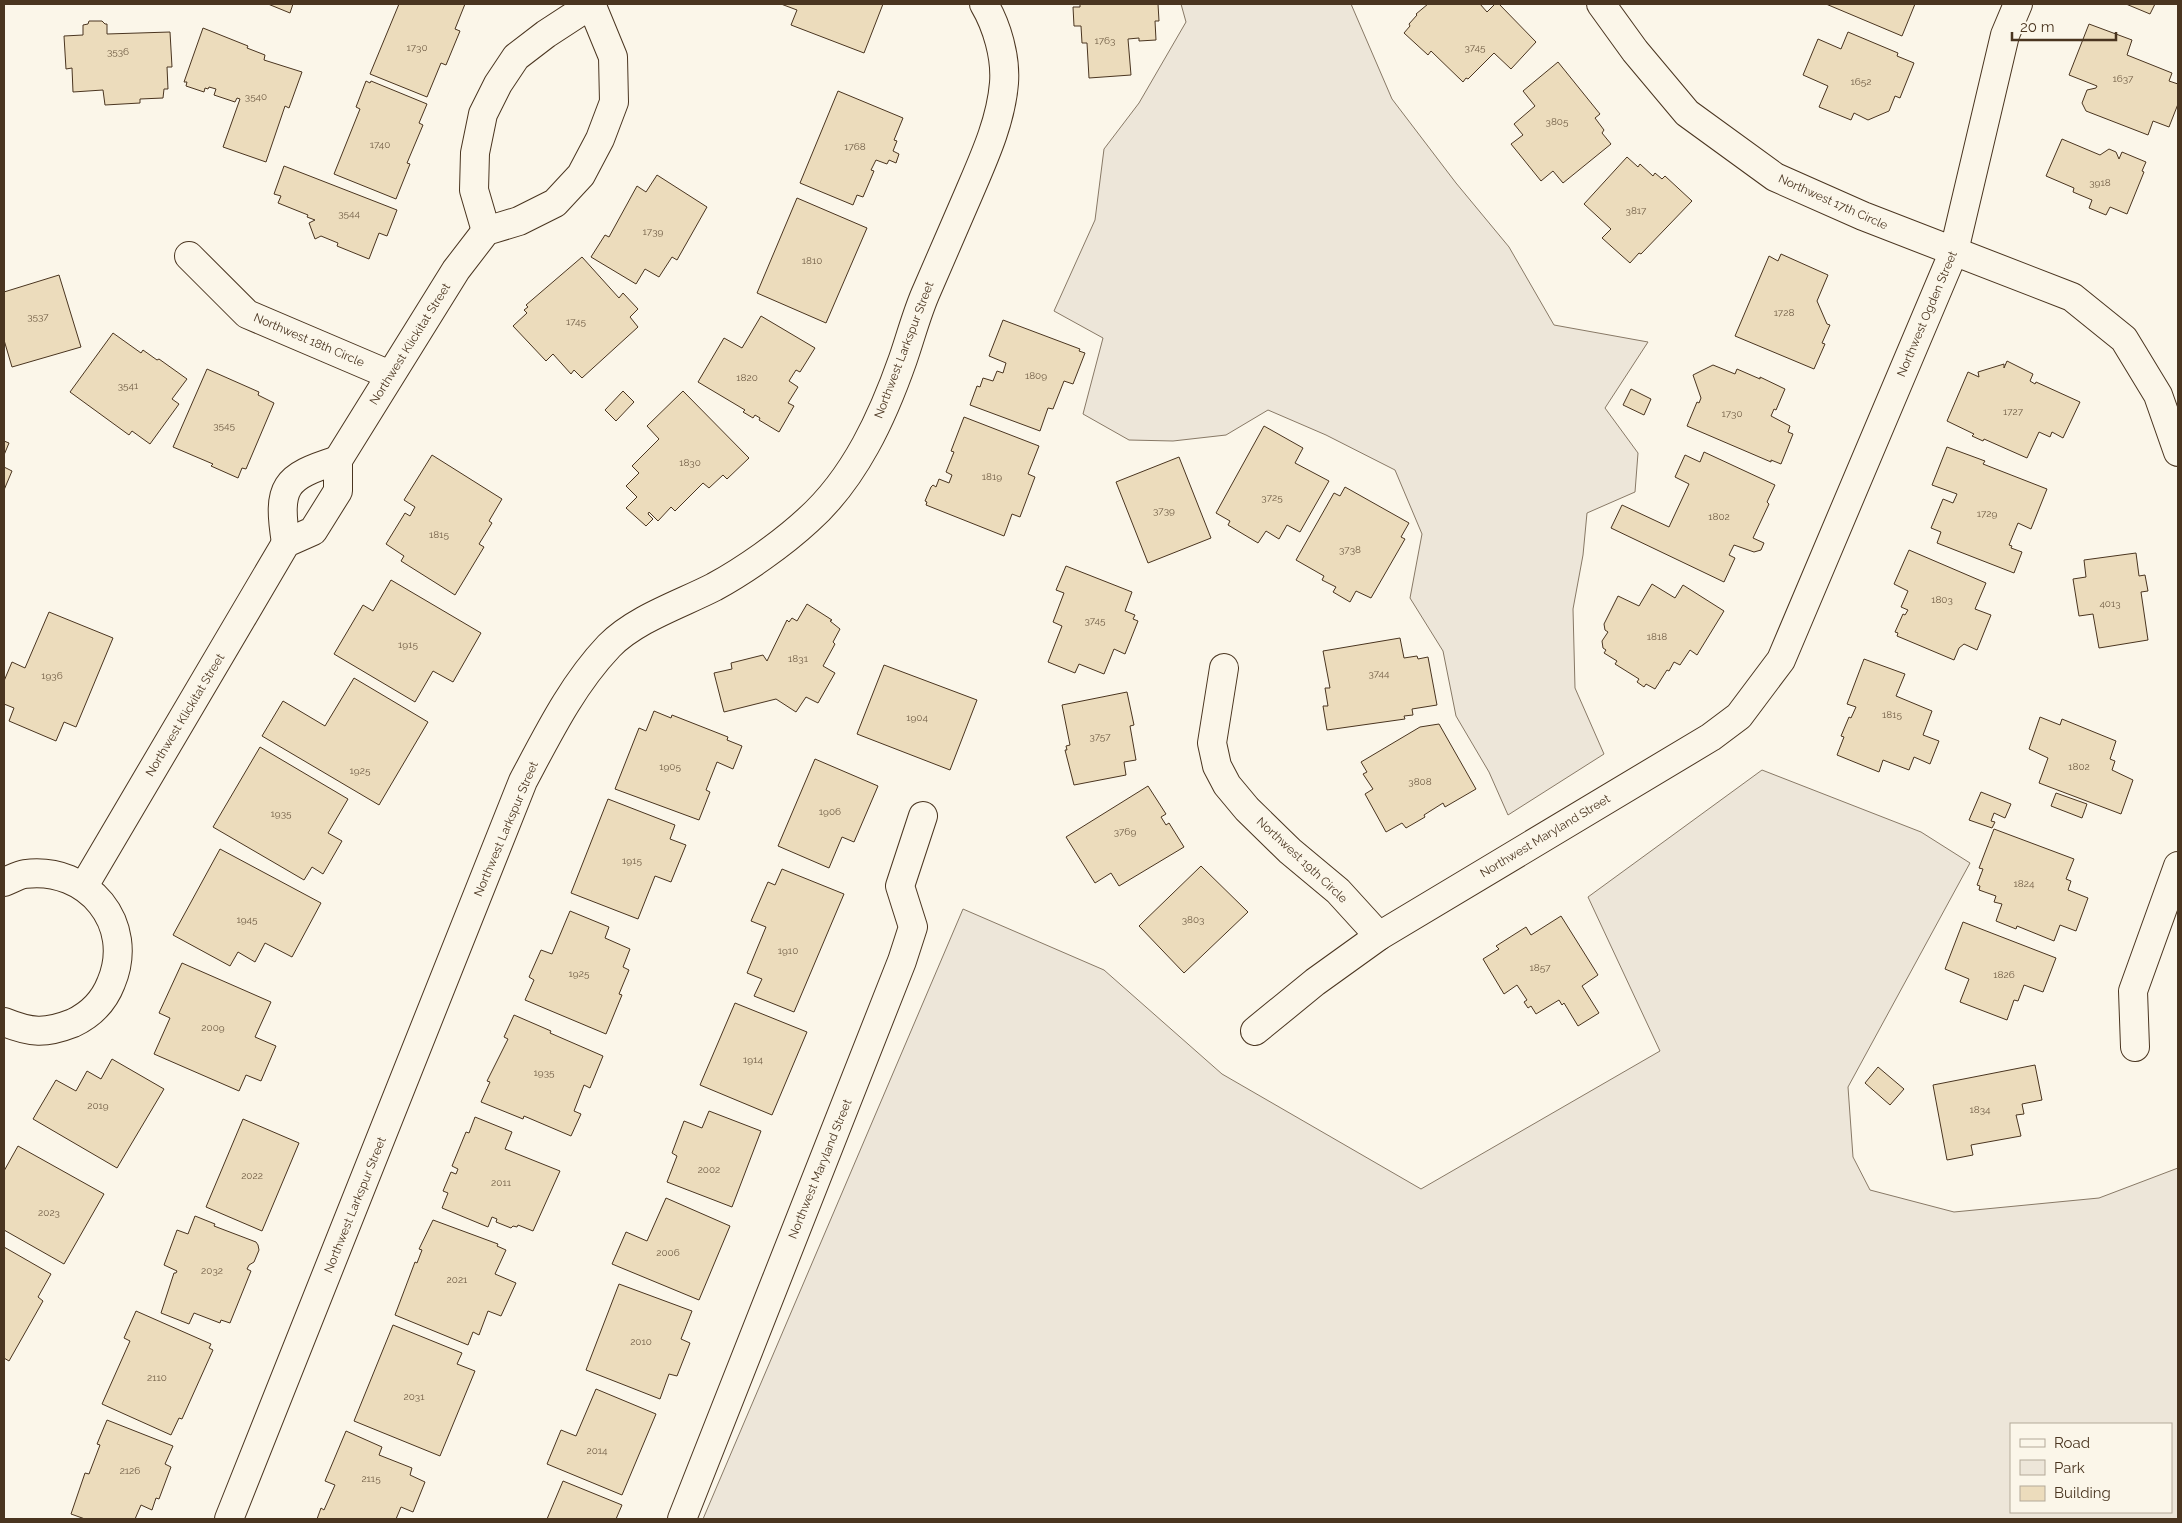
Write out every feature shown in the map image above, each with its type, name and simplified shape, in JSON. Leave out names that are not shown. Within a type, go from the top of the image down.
[{"type":"street","name":"Northwest Larkspur Street","points":[[229,1519],[524,780],[563,706],[610,645],[657,614],[715,586],[761,556],[809,519],[838,487],[869,440],[889,397],[923,298],[989,146],[999,112],[1004,81],[1001,50],[991,15],[984,4]]},
{"type":"street","name":"Northwest 17th Circle","points":[[1601,4],[1635,51],[1687,113],[1775,177],[1864,216],[2072,297],[2124,339],[2158,395],[2178,452]]},
{"type":"street","name":"Northwest Ogden Street","points":[[1801,612],[1954,251],[2005,35],[2018,4]]},
{"type":"street","points":[[592,5],[613,57],[614,102],[600,139],[581,175],[555,202],[519,221],[486,231],[474,190],[475,153],[483,114],[498,84],[516,57],[546,34],[592,5]]},
{"type":"street","name":"Northwest Klickitat Street","points":[[338,460],[456,270],[486,231]]},
{"type":"street","name":"Northwest 18th Circle","points":[[189,256],[247,314],[390,375]]},
{"type":"street","points":[[338,460],[338,491],[313,531],[286,543],[282,517],[282,499],[296,476],[312,468],[338,460]]},
{"type":"street","name":"Northwest Klickitat Street","points":[[84,886],[286,543]]},
{"type":"street","name":"Northwest Maryland Street","points":[[1255,1031],[1315,982],[1379,936],[1711,737],[1739,716],[1781,660],[1801,612]]},
{"type":"street","name":"Northwest 19th Circle","points":[[1224,668],[1212,743],[1217,766],[1227,785],[1290,852],[1338,891],[1379,936]]},
{"type":"street","name":"Northwest Maryland Street","points":[[682,1519],[902,961],[913,927],[900,886],[923,816]]},
{"type":"street","points":[[2135,1047],[2133,991],[2178,866]]},
{"type":"street","points":[[4,882],[24,874],[55,874],[84,886],[106,908],[118,936],[118,967],[106,996],[84,1018],[55,1030],[24,1030],[4,1022]]},
{"type":"green space","points":[[1181,4],[1351,4],[1392,99],[1456,183],[1509,247],[1554,325],[1648,342],[1605,408],[1638,453],[1635,492],[1587,513],[1583,555],[1573,609],[1575,688],[1604,754],[1508,815],[1489,772],[1456,716],[1443,651],[1410,598],[1422,534],[1395,470],[1326,435],[1268,410],[1226,435],[1173,441],[1129,440],[1083,414],[1103,338],[1054,311],[1095,220],[1104,149],[1139,103],[1186,22]]},
{"type":"green space","points":[[1762,770],[1921,832],[1970,863],[1848,1087],[1853,1157],[1870,1190],[1954,1212],[2099,1198],[2178,1168],[2178,1519],[703,1519],[963,909],[1104,970],[1222,1074],[1421,1189],[1660,1051],[1588,897]]},
{"type":"building","points":[[268,4],[293,4],[290,13]]},
{"type":"building","points":[[399,4],[465,4],[455,29],[460,31],[446,65],[441,63],[427,97],[370,74]]},
{"type":"building","points":[[781,4],[883,4],[864,53],[791,25],[797,10]]},
{"type":"building","points":[[1080,4],[1158,4],[1159,21],[1155,21],[1156,40],[1139,41],[1139,38],[1128,39],[1131,75],[1089,78],[1087,43],[1082,43],[1081,26],[1074,26],[1073,7],[1080,7]]},
{"type":"building","points":[[1428,4],[1480,4],[1487,12],[1495,4],[1499,4],[1536,42],[1511,69],[1494,53],[1463,82],[1431,51],[1428,55],[1404,33],[1416,14]]},
{"type":"building","points":[[1826,4],[1915,4],[1902,36]]},
{"type":"building","points":[[2126,4],[2155,4],[2150,14]]},
{"type":"building","points":[[89,21],[102,21],[107,24],[107,34],[170,32],[172,67],[167,67],[168,89],[164,89],[163,98],[140,99],[140,103],[105,105],[103,90],[73,92],[72,68],[66,69],[64,36],[83,35],[83,25],[88,24]]},
{"type":"building","points":[[2089,24],[2132,40],[2127,55],[2172,73],[2169,81],[2178,84],[2178,104],[2169,127],[2153,121],[2148,135],[2086,111],[2082,103],[2087,90],[2097,86],[2069,75]]},
{"type":"building","points":[[203,28],[248,46],[247,48],[265,55],[264,60],[302,72],[289,108],[285,106],[266,162],[223,147],[240,99],[237,98],[235,102],[214,95],[216,89],[205,88],[204,92],[186,86],[187,82],[184,82]]},
{"type":"building","points":[[1848,32],[1898,53],[1897,56],[1914,63],[1900,98],[1895,96],[1889,111],[1868,120],[1854,113],[1851,120],[1819,107],[1828,86],[1803,75],[1818,39],[1841,49]]},
{"type":"building","points":[[1558,62],[1600,114],[1595,118],[1604,130],[1602,133],[1611,144],[1563,183],[1553,171],[1541,181],[1511,144],[1523,135],[1514,124],[1535,106],[1523,91]]},
{"type":"building","points":[[366,81],[370,83],[371,81],[427,104],[419,123],[423,125],[407,163],[410,164],[396,199],[334,174],[360,109],[356,107]]},
{"type":"building","points":[[838,91],[903,118],[894,140],[897,141],[893,151],[899,154],[896,163],[889,160],[887,164],[876,160],[871,170],[874,171],[863,197],[857,195],[853,205],[800,183]]},
{"type":"building","points":[[2062,139],[2100,155],[2109,149],[2116,152],[2119,159],[2122,152],[2146,162],[2142,171],[2144,172],[2127,214],[2110,207],[2106,215],[2089,208],[2092,200],[2073,192],[2074,188],[2046,176]]},
{"type":"building","points":[[1627,157],[1638,167],[1640,164],[1653,176],[1655,173],[1662,179],[1665,176],[1692,201],[1630,263],[1602,238],[1611,229],[1584,204]]},
{"type":"building","points":[[284,166],[397,210],[387,236],[379,233],[369,259],[337,246],[338,243],[321,236],[315,239],[309,223],[315,220],[307,217],[308,215],[278,203],[281,196],[274,194]]},
{"type":"building","points":[[657,175],[707,207],[677,260],[672,257],[659,277],[645,269],[636,284],[591,257],[605,235],[609,237],[637,186],[646,192]]},
{"type":"building","points":[[797,198],[867,228],[826,323],[757,293]]},
{"type":"building","points":[[1781,254],[1828,275],[1817,301],[1827,324],[1830,325],[1822,343],[1825,344],[1814,369],[1735,336],[1769,256],[1778,261]]},
{"type":"building","points":[[582,257],[619,298],[623,293],[638,309],[630,317],[638,327],[582,378],[574,370],[571,374],[553,354],[546,361],[513,326],[527,313],[524,310],[528,307],[526,305]]},
{"type":"building","points":[[59,275],[81,347],[12,367],[4,340],[4,292]]},
{"type":"building","points":[[761,316],[815,348],[800,372],[796,370],[789,381],[798,387],[788,403],[794,406],[779,432],[759,420],[760,418],[755,415],[753,418],[743,412],[745,410],[698,382],[724,338],[742,348]]},
{"type":"building","points":[[1003,320],[1080,349],[1079,351],[1085,353],[1073,384],[1064,381],[1053,409],[1048,408],[1040,431],[970,405],[977,386],[980,387],[983,378],[993,381],[997,371],[1003,373],[1006,363],[989,356]]},
{"type":"building","points":[[113,333],[141,353],[143,350],[157,360],[159,359],[187,379],[172,399],[179,404],[150,444],[132,431],[129,435],[70,392]]},
{"type":"building","points":[[2007,361],[2033,374],[2030,381],[2035,384],[2036,382],[2080,402],[2063,438],[2052,432],[2050,437],[2039,432],[2027,458],[1984,439],[1983,441],[1972,436],[1974,434],[1947,421],[1968,372],[1979,377],[1978,372],[2004,364],[2004,368]]},
{"type":"building","points":[[1713,365],[1735,374],[1737,369],[1785,389],[1776,410],[1774,409],[1771,416],[1790,426],[1788,432],[1793,434],[1781,464],[1771,460],[1771,462],[1687,426],[1697,402],[1699,403],[1701,398],[1693,375]]},
{"type":"building","points":[[207,369],[259,392],[258,395],[274,403],[246,469],[242,468],[238,478],[211,466],[213,464],[173,447]]},
{"type":"building","points":[[1631,389],[1651,399],[1644,415],[1623,405]]},
{"type":"building","points":[[623,391],[634,402],[616,421],[605,410]]},
{"type":"building","points":[[683,391],[749,458],[727,479],[723,475],[709,488],[703,483],[675,511],[671,507],[658,521],[649,512],[648,514],[653,519],[646,526],[626,508],[637,497],[626,486],[639,473],[632,466],[659,439],[647,426]]},
{"type":"building","points":[[964,417],[1039,446],[1028,474],[1035,477],[1020,517],[1012,514],[1004,536],[926,505],[927,502],[925,501],[931,487],[933,485],[936,487],[939,479],[949,483],[952,475],[946,472],[954,452],[951,451]]},
{"type":"building","points":[[1264,426],[1303,448],[1295,463],[1329,481],[1300,532],[1287,525],[1279,539],[1266,531],[1258,543],[1228,525],[1230,521],[1216,513]]},
{"type":"building","points":[[4,441],[9,443],[4,455]]},
{"type":"building","points":[[1947,447],[1985,461],[1983,464],[2047,489],[2031,529],[2018,523],[2009,545],[2012,546],[2011,548],[2022,552],[2014,573],[1937,543],[1941,532],[1931,528],[1943,499],[1953,503],[1957,494],[1932,485]]},
{"type":"building","points":[[1704,452],[1775,485],[1767,502],[1769,504],[1753,538],[1764,543],[1761,550],[1754,552],[1734,545],[1729,555],[1735,558],[1724,582],[1611,528],[1622,505],[1669,527],[1689,484],[1675,477],[1685,455],[1700,462]]},
{"type":"building","points":[[432,455],[502,499],[489,521],[492,523],[479,544],[484,547],[455,595],[401,561],[404,556],[386,544],[405,513],[410,516],[415,507],[404,500]]},
{"type":"building","points":[[1179,457],[1211,538],[1148,563],[1116,482]]},
{"type":"building","points":[[4,467],[12,471],[4,490]]},
{"type":"building","points":[[1345,487],[1409,523],[1401,537],[1405,539],[1371,598],[1356,591],[1350,602],[1333,592],[1336,587],[1322,580],[1324,576],[1296,560],[1334,493],[1340,496]]},
{"type":"building","points":[[1909,550],[1986,583],[1975,609],[1991,615],[1977,650],[1964,644],[1959,648],[1954,660],[1897,636],[1898,633],[1895,632],[1903,614],[1905,615],[1908,610],[1901,607],[1908,591],[1894,584]]},
{"type":"building","points":[[2136,553],[2139,576],[2145,575],[2148,591],[2141,592],[2148,640],[2099,648],[2093,614],[2079,616],[2073,579],[2086,577],[2084,560]]},
{"type":"building","points":[[1066,566],[1132,592],[1125,611],[1135,615],[1133,619],[1138,621],[1125,654],[1114,649],[1104,674],[1079,664],[1075,673],[1048,662],[1062,626],[1053,622],[1064,593],[1056,590]]},
{"type":"building","points":[[391,580],[481,633],[453,682],[433,671],[415,702],[334,654],[363,605],[373,611]]},
{"type":"building","points":[[1652,584],[1675,598],[1683,585],[1724,611],[1697,655],[1690,650],[1680,665],[1674,662],[1655,689],[1646,684],[1644,687],[1637,682],[1639,679],[1615,664],[1617,661],[1604,653],[1606,650],[1603,648],[1602,641],[1608,632],[1605,630],[1604,624],[1618,596],[1639,606]]},
{"type":"building","points":[[807,604],[832,620],[830,621],[840,629],[833,642],[835,644],[823,666],[835,673],[818,703],[806,697],[796,712],[776,699],[724,712],[714,673],[732,669],[731,663],[763,655],[767,661],[787,620],[789,622],[792,618],[797,621]]},
{"type":"building","points":[[49,612],[113,638],[76,727],[64,722],[56,741],[9,721],[14,708],[4,704],[4,681],[12,662],[25,668]]},
{"type":"building","points":[[1400,638],[1404,658],[1417,656],[1418,659],[1428,657],[1437,705],[1412,709],[1413,715],[1404,716],[1405,719],[1327,730],[1323,706],[1328,706],[1325,688],[1330,688],[1323,651]]},
{"type":"building","points":[[1864,659],[1905,674],[1896,696],[1932,711],[1923,735],[1939,741],[1930,764],[1914,757],[1909,770],[1883,760],[1879,772],[1837,755],[1844,737],[1841,736],[1849,717],[1851,718],[1856,707],[1847,704]]},
{"type":"building","points":[[884,665],[977,700],[950,770],[857,734]]},
{"type":"building","points":[[354,678],[428,722],[379,805],[262,736],[283,701],[325,726]]},
{"type":"building","points":[[1127,692],[1134,725],[1130,726],[1136,760],[1124,762],[1126,775],[1074,785],[1065,750],[1067,750],[1066,746],[1070,745],[1062,705]]},
{"type":"building","points":[[654,711],[671,718],[672,715],[728,737],[727,740],[742,746],[733,769],[717,762],[706,790],[710,792],[699,820],[615,789],[639,728],[646,731]]},
{"type":"building","points":[[2040,717],[2060,725],[2062,719],[2116,741],[2110,759],[2115,761],[2112,770],[2133,780],[2121,814],[2039,783],[2048,758],[2029,749]]},
{"type":"building","points":[[1439,724],[1476,789],[1445,807],[1443,803],[1424,815],[1425,817],[1406,828],[1402,823],[1386,832],[1365,794],[1373,789],[1363,774],[1367,772],[1361,762],[1420,727]]},
{"type":"building","points":[[260,747],[348,799],[328,833],[342,841],[323,874],[312,867],[304,880],[213,827]]},
{"type":"building","points":[[815,759],[878,786],[854,842],[842,837],[829,868],[778,846]]},
{"type":"building","points":[[1148,786],[1166,814],[1161,817],[1166,825],[1169,823],[1184,847],[1119,886],[1111,873],[1095,883],[1066,837]]},
{"type":"building","points":[[1981,792],[2011,804],[2005,818],[1994,813],[1991,821],[1995,822],[1992,828],[1969,820]]},
{"type":"building","points":[[2056,793],[2087,804],[2082,818],[2051,806]]},
{"type":"building","points":[[608,799],[675,825],[670,839],[686,845],[671,882],[655,876],[638,919],[571,893]]},
{"type":"building","points":[[1994,829],[2074,859],[2066,879],[2071,881],[2068,890],[2088,898],[2076,931],[2060,925],[2054,941],[2017,926],[2016,929],[1996,921],[2002,904],[1994,902],[1996,896],[1979,890],[1980,886],[1977,885],[1983,869],[1979,868]]},
{"type":"building","points":[[220,849],[321,903],[292,957],[265,943],[255,962],[238,952],[230,966],[173,935]]},
{"type":"building","points":[[1201,866],[1248,912],[1184,973],[1139,926]]},
{"type":"building","points":[[782,869],[844,894],[794,1012],[754,996],[762,979],[747,973],[766,927],[751,921],[768,882],[775,885]]},
{"type":"building","points":[[570,911],[609,927],[605,938],[630,949],[623,967],[629,970],[619,994],[622,995],[606,1034],[525,1000],[534,980],[529,977],[541,950],[552,954]]},
{"type":"building","points":[[1561,916],[1598,975],[1582,986],[1599,1013],[1578,1026],[1564,1003],[1562,1005],[1559,1000],[1536,1014],[1531,1006],[1528,1008],[1524,1002],[1527,1000],[1517,985],[1504,994],[1483,959],[1499,949],[1496,946],[1526,927],[1531,935]]},
{"type":"building","points":[[1963,922],[2056,958],[2043,992],[2024,985],[2018,1001],[2014,1000],[2007,1020],[1960,1002],[1969,979],[1945,969]]},
{"type":"building","points":[[182,963],[271,1002],[255,1037],[276,1046],[261,1081],[246,1075],[239,1091],[154,1054],[170,1018],[159,1013]]},
{"type":"building","points":[[735,1003],[807,1032],[772,1115],[700,1085]]},
{"type":"building","points":[[514,1015],[603,1056],[590,1088],[584,1085],[574,1111],[581,1114],[571,1136],[524,1116],[523,1119],[481,1102],[490,1082],[487,1081],[508,1039],[504,1037]]},
{"type":"building","points":[[112,1059],[164,1089],[117,1168],[33,1119],[56,1080],[76,1091],[87,1071],[101,1079]]},
{"type":"building","points":[[2035,1065],[2042,1100],[2022,1104],[2024,1114],[2016,1115],[2021,1136],[1971,1145],[1973,1155],[1947,1160],[1933,1085]]},
{"type":"building","points":[[1878,1067],[1904,1089],[1890,1105],[1865,1083]]},
{"type":"building","points":[[709,1111],[761,1131],[732,1207],[667,1182],[677,1156],[672,1153],[684,1121],[702,1128]]},
{"type":"building","points":[[475,1117],[512,1132],[505,1149],[560,1171],[533,1231],[518,1225],[511,1228],[496,1222],[497,1219],[492,1217],[488,1227],[442,1208],[448,1193],[443,1191],[451,1172],[456,1174],[458,1169],[452,1166],[466,1132],[469,1133]]},
{"type":"building","points":[[243,1119],[299,1143],[262,1231],[206,1207]]},
{"type":"building","points":[[18,1146],[104,1194],[64,1264],[4,1230],[4,1171]]},
{"type":"building","points":[[666,1198],[730,1226],[699,1300],[612,1264],[626,1232],[647,1241]]},
{"type":"building","points":[[195,1216],[215,1224],[214,1226],[256,1242],[258,1245],[259,1250],[254,1262],[247,1269],[251,1271],[230,1323],[221,1320],[220,1323],[194,1313],[189,1324],[161,1313],[174,1273],[177,1271],[164,1265],[177,1230],[188,1234]]},
{"type":"building","points":[[433,1220],[498,1244],[497,1246],[506,1250],[495,1274],[516,1283],[501,1316],[488,1311],[479,1335],[473,1332],[468,1345],[395,1315],[415,1262],[417,1263],[422,1250],[419,1249]]},
{"type":"building","points":[[4,1247],[51,1274],[38,1297],[43,1301],[9,1361],[4,1358]]},
{"type":"building","points":[[619,1284],[692,1311],[681,1339],[690,1343],[677,1376],[669,1374],[660,1399],[586,1370]]},
{"type":"building","points":[[136,1311],[211,1344],[209,1348],[213,1350],[182,1419],[179,1418],[171,1435],[102,1404],[130,1341],[124,1338]]},
{"type":"building","points":[[393,1325],[462,1353],[457,1364],[475,1371],[440,1456],[354,1421]]},
{"type":"building","points":[[596,1389],[656,1414],[622,1495],[547,1464],[561,1430],[576,1436]]},
{"type":"building","points":[[107,1420],[173,1446],[165,1464],[171,1467],[159,1499],[156,1498],[152,1510],[141,1505],[135,1519],[85,1519],[71,1514],[85,1473],[89,1474],[100,1445],[97,1444]]},
{"type":"building","points":[[346,1431],[382,1447],[379,1455],[412,1468],[410,1475],[425,1482],[413,1512],[401,1507],[396,1519],[317,1519],[321,1508],[324,1510],[335,1485],[325,1481]]},
{"type":"building","points":[[563,1481],[622,1505],[616,1519],[547,1519]]}]
